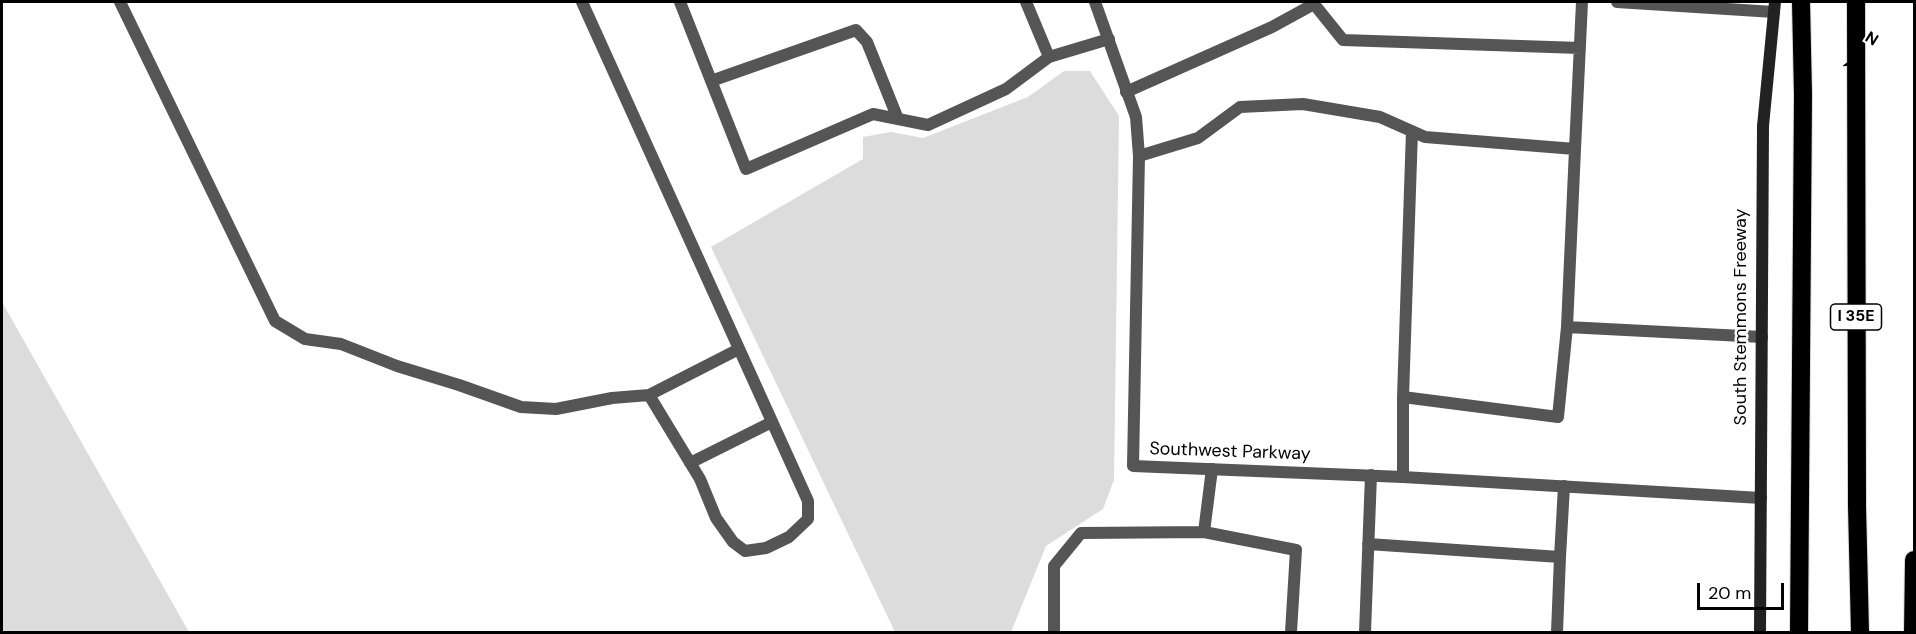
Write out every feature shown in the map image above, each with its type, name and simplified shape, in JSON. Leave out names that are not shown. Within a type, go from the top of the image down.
[{"type":"highway","points":[[1799,633],[1803,107],[1801,2]]},
{"type":"highway","name":"I 35E","points":[[1856,2],[1857,506],[1860,633]]},
{"type":"highway","points":[[1913,633],[1914,560]]},
{"type":"main road","name":"South Stemmons Freeway","points":[[1760,633],[1763,126],[1774,7]]},
{"type":"street","points":[[120,2],[274,321],[304,339],[341,344],[397,366],[521,407],[556,409],[612,398],[649,395],[739,350]]},
{"type":"street","points":[[582,2],[808,501],[808,519],[789,537],[766,548],[745,551],[733,542],[716,518],[700,479],[649,395]]},
{"type":"street","points":[[680,2],[746,169],[873,114],[928,125],[1006,89],[1049,57],[1109,39]]},
{"type":"street","points":[[1026,2],[1049,57]]},
{"type":"street","name":"Southwest Parkway","points":[[1095,2],[1136,117],[1139,156],[1133,466],[1371,475],[1761,498]]},
{"type":"street","points":[[1403,397],[1558,417],[1566,327],[1582,2]]},
{"type":"street","points":[[1617,2],[1774,7]]},
{"type":"street","points":[[1126,92],[1272,27],[1314,3],[1343,40],[1580,48]]},
{"type":"street","points":[[711,81],[856,30],[867,42],[898,119]]},
{"type":"street","points":[[1139,156],[1198,138],[1240,107],[1303,104],[1380,117],[1425,136],[1575,149]]},
{"type":"street","points":[[1403,477],[1403,397],[1412,131]]},
{"type":"street","points":[[1566,327],[1762,337]]},
{"type":"street","points":[[690,463],[772,422]]},
{"type":"street","points":[[1204,532],[1212,469]]},
{"type":"street","points":[[1365,633],[1371,475]]},
{"type":"street","points":[[1557,633],[1564,486]]},
{"type":"street","points":[[1054,633],[1054,566],[1081,533],[1204,532],[1296,550],[1291,633]]},
{"type":"street","points":[[1368,544],[1560,557]]},
{"type":"shaded area","points":[[1064,71],[1090,71],[1119,116],[1114,480],[1103,509],[1046,546],[1011,632],[895,632],[711,247],[863,159],[863,137],[891,132],[923,138],[1028,97]]},
{"type":"shaded area","points":[[2,302],[189,632],[2,632]]}]
